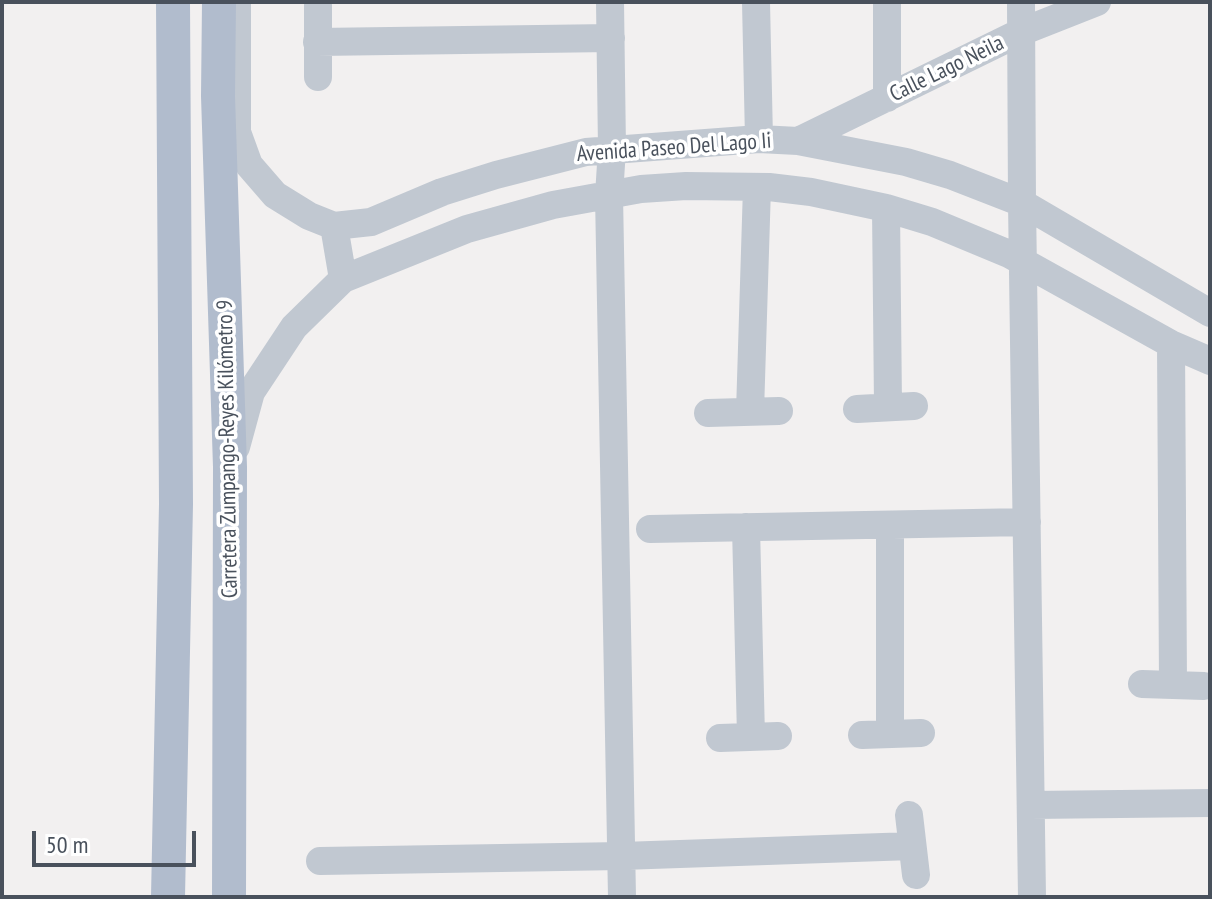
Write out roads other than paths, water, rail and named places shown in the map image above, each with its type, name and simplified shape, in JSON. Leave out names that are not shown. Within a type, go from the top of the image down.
[{"type":"main road","points":[[168,897],[176,504],[173,2]]},
{"type":"main road","name":"Carretera Zumpango-Reyes Kilómetro 9","points":[[219,2],[218,111],[230,467],[229,897]]},
{"type":"main road","points":[[173,53],[219,53]]},
{"type":"main road","points":[[176,504],[230,502]]},
{"type":"street","points":[[237,2],[237,132],[249,165],[275,195],[309,216],[334,226],[343,279]]},
{"type":"street","points":[[610,2],[612,149],[609,195],[622,897]]},
{"type":"street","points":[[756,2],[759,139]]},
{"type":"street","points":[[887,2],[887,98]]},
{"type":"street","points":[[1021,2],[1032,897]]},
{"type":"street","name":"Calle Lago Neila","points":[[798,141],[1021,32],[1097,2]]},
{"type":"street","points":[[318,5],[318,77]]},
{"type":"street","points":[[317,42],[611,38]]},
{"type":"street","name":"Avenida Paseo Del Lago Ii","points":[[334,226],[371,222],[442,192],[586,152],[759,139],[798,141],[920,166],[1022,203],[1210,313]]},
{"type":"street","points":[[750,412],[757,187]]},
{"type":"street","name":"Avenida Paseo Del Lago Ii","points":[[230,467],[251,392],[294,327],[343,279],[467,229],[553,205],[641,189],[757,187],[811,192],[886,208],[971,237],[1024,262],[1171,344],[1210,361]]},
{"type":"street","points":[[857,409],[901,406],[886,208]]},
{"type":"street","points":[[1171,344],[1173,685]]},
{"type":"street","points":[[708,413],[779,411]]},
{"type":"street","points":[[650,529],[1027,522]]},
{"type":"street","points":[[890,525],[876,734],[921,733]]},
{"type":"street","points":[[720,738],[764,736],[746,527]]},
{"type":"street","points":[[1142,684],[1204,686]]},
{"type":"street","points":[[1031,805],[1210,803]]},
{"type":"street","points":[[909,815],[916,875]]},
{"type":"street","points":[[320,861],[622,856],[912,846]]}]
